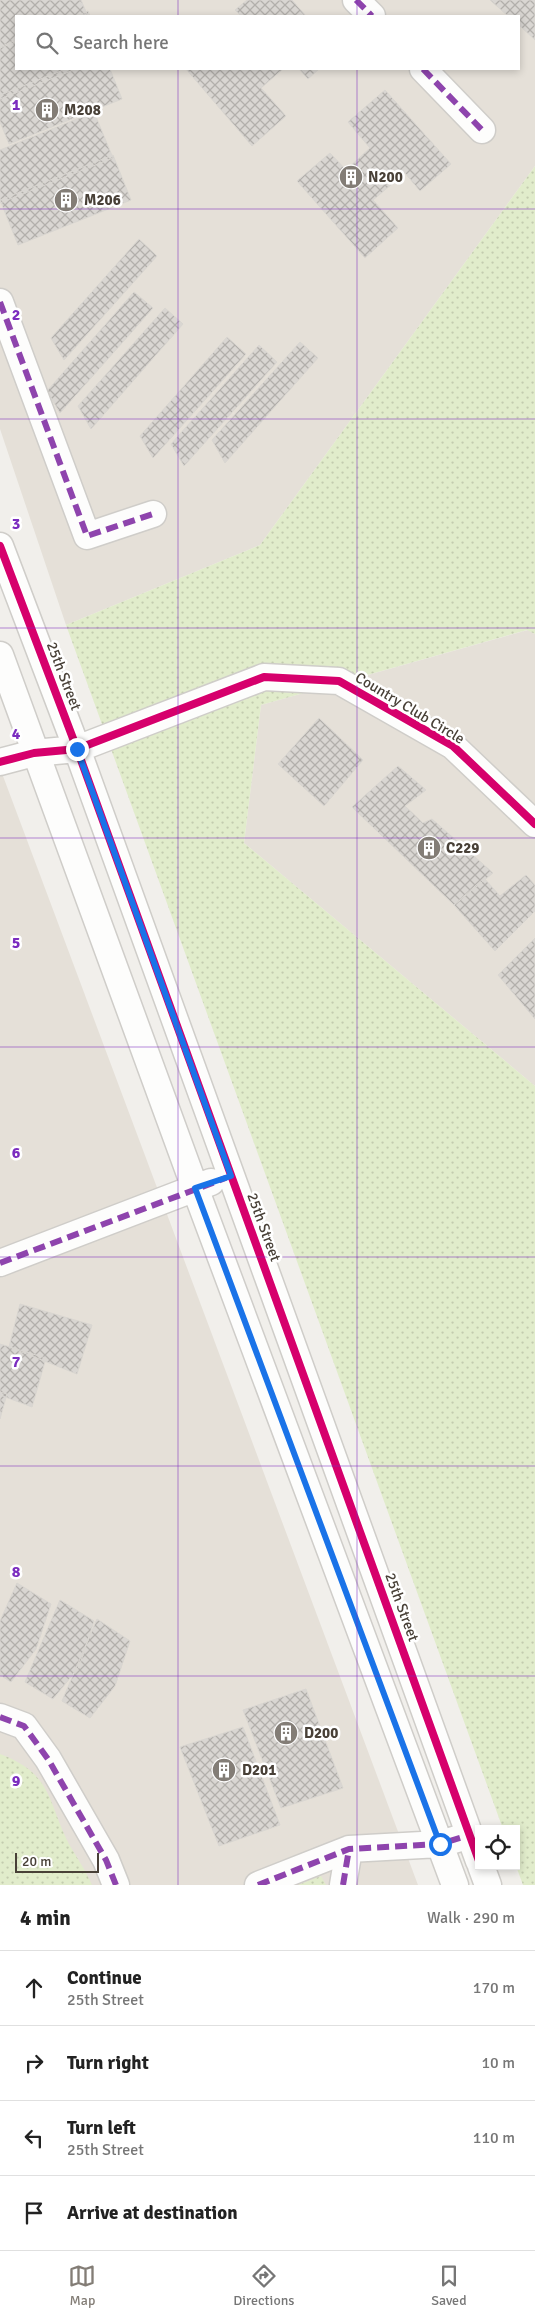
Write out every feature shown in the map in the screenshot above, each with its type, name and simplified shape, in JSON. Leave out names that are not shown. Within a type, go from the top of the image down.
[{"type":"street","points":[[356,0],[371,15]]},
{"type":"street","points":[[424,70],[482,130]]},
{"type":"street","points":[[0,302],[87,536],[153,514]]},
{"type":"street","name":"25th Street","points":[[0,546],[77,749],[475,1851]]},
{"type":"street","points":[[0,655],[34,753],[195,1188],[456,1885]]},
{"type":"street","name":"Country Club Circle","points":[[0,762],[34,753],[77,749],[264,678],[339,681],[453,746],[535,824]]},
{"type":"street","points":[[0,1263],[231,1176]]},
{"type":"street","points":[[0,1717],[24,1726],[48,1759],[106,1860],[116,1885]]},
{"type":"street","points":[[258,1885],[349,1849],[440,1844],[469,1835]]},
{"type":"street","points":[[342,1885],[349,1849]]},
{"type":"street","points":[[482,1870],[488,1885]]},
{"type":"shaded area","points":[[0,0],[535,0],[535,166],[260,545],[66,625],[0,429]]},
{"type":"shaded area","points":[[528,630],[535,634],[535,1086],[244,843],[261,705]]},
{"type":"shaded area","points":[[0,768],[418,1885],[0,1885]]},
{"type":"green space","points":[[535,166],[535,634],[527,630],[261,705],[244,843],[535,1086],[535,1885],[523,1885],[517,1870],[520,1870],[520,1825],[502,1825],[66,625],[260,545]]},
{"type":"green space","points":[[0,1754],[30,1770],[39,1780],[46,1790],[69,1844],[92,1885],[0,1885]]},
{"type":"green space","points":[[321,1876],[326,1885],[298,1885]]},
{"type":"building","points":[[0,0],[81,0],[87,14],[15,15],[15,42],[0,48]]},
{"type":"building","points":[[247,0],[292,0],[305,15],[240,15],[235,10]]},
{"type":"building","points":[[490,0],[535,0],[535,40],[520,26],[520,15],[507,15]]},
{"type":"building","points":[[88,11],[90,15],[78,15]]},
{"type":"building","points":[[15,40],[15,70],[73,70],[0,99],[0,47]]},
{"type":"building","name":"M208","points":[[63,70],[110,70],[122,99],[9,144],[0,122],[0,95]]},
{"type":"building","points":[[187,70],[282,70],[261,88],[286,116],[252,146]]},
{"type":"building","points":[[300,70],[318,70],[308,79]]},
{"type":"building","name":"N200","points":[[385,90],[451,164],[420,191],[405,173],[373,200],[398,228],[365,258],[297,181],[330,153],[346,170],[370,148],[348,122]]},
{"type":"building","points":[[94,112],[113,158],[0,203],[0,150]]},
{"type":"building","name":"M206","points":[[113,155],[131,200],[18,245],[0,200]]},
{"type":"building","points":[[139,239],[157,256],[64,360],[51,338]]},
{"type":"building","points":[[134,292],[153,308],[60,413],[47,391]]},
{"type":"building","points":[[165,308],[183,324],[91,429],[78,406]]},
{"type":"building","points":[[227,337],[246,354],[153,458],[140,436]]},
{"type":"building","points":[[300,342],[318,358],[225,463],[212,440]]},
{"type":"building","points":[[259,345],[277,362],[184,466],[171,444]]},
{"type":"building","points":[[319,718],[363,760],[324,806],[278,764]]},
{"type":"building","name":"C229","points":[[398,766],[426,790],[405,806],[423,823],[432,819],[493,873],[454,905],[352,807]]},
{"type":"building","points":[[526,875],[535,885],[535,911],[495,951],[454,905],[484,878],[500,896]]},
{"type":"building","points":[[535,938],[535,1019],[498,975]]},
{"type":"building","points":[[20,1304],[92,1325],[77,1374],[9,1347]]},
{"type":"building","points":[[0,1344],[46,1358],[32,1407],[0,1395]]},
{"type":"building","points":[[0,1392],[7,1394],[0,1419]]},
{"type":"building","points":[[17,1583],[51,1604],[36,1649],[11,1682],[0,1675],[0,1621]]},
{"type":"building","points":[[60,1600],[94,1621],[79,1667],[53,1699],[25,1682]]},
{"type":"building","points":[[97,1619],[130,1641],[115,1686],[90,1718],[62,1701]]},
{"type":"building","name":"D200","points":[[306,1689],[343,1788],[281,1808],[243,1710]]},
{"type":"building","name":"D201","points":[[243,1727],[280,1825],[219,1846],[180,1747]]},
{"type":"marked path","points":[[356,0],[371,15]]},
{"type":"marked path","points":[[424,70],[482,130]]},
{"type":"marked path","points":[[0,302],[87,536],[153,514]]},
{"type":"marked path","points":[[0,1263],[231,1176]]},
{"type":"marked path","points":[[0,1717],[24,1726],[48,1759],[106,1860],[116,1885]]},
{"type":"marked path","points":[[258,1885],[349,1849],[440,1844],[469,1835]]},
{"type":"marked path","points":[[343,1885],[349,1849]]},
{"type":"cycle path","points":[[0,546],[77,749],[475,1850]]},
{"type":"cycle path","points":[[0,762],[34,753],[77,749],[264,677],[339,681],[453,746],[535,824]]},
{"type":"place","name":"M208","points":[[47,110]]},
{"type":"place","name":"N200","points":[[351,177]]},
{"type":"place","name":"M206","points":[[66,200]]},
{"type":"place","name":"C229","points":[[429,848]]},
{"type":"place","name":"D200","points":[[286,1733]]},
{"type":"place","name":"D201","points":[[224,1770]]},
{"type":"route","points":[[77,749],[231,1176],[195,1188],[440,1844]]}]
